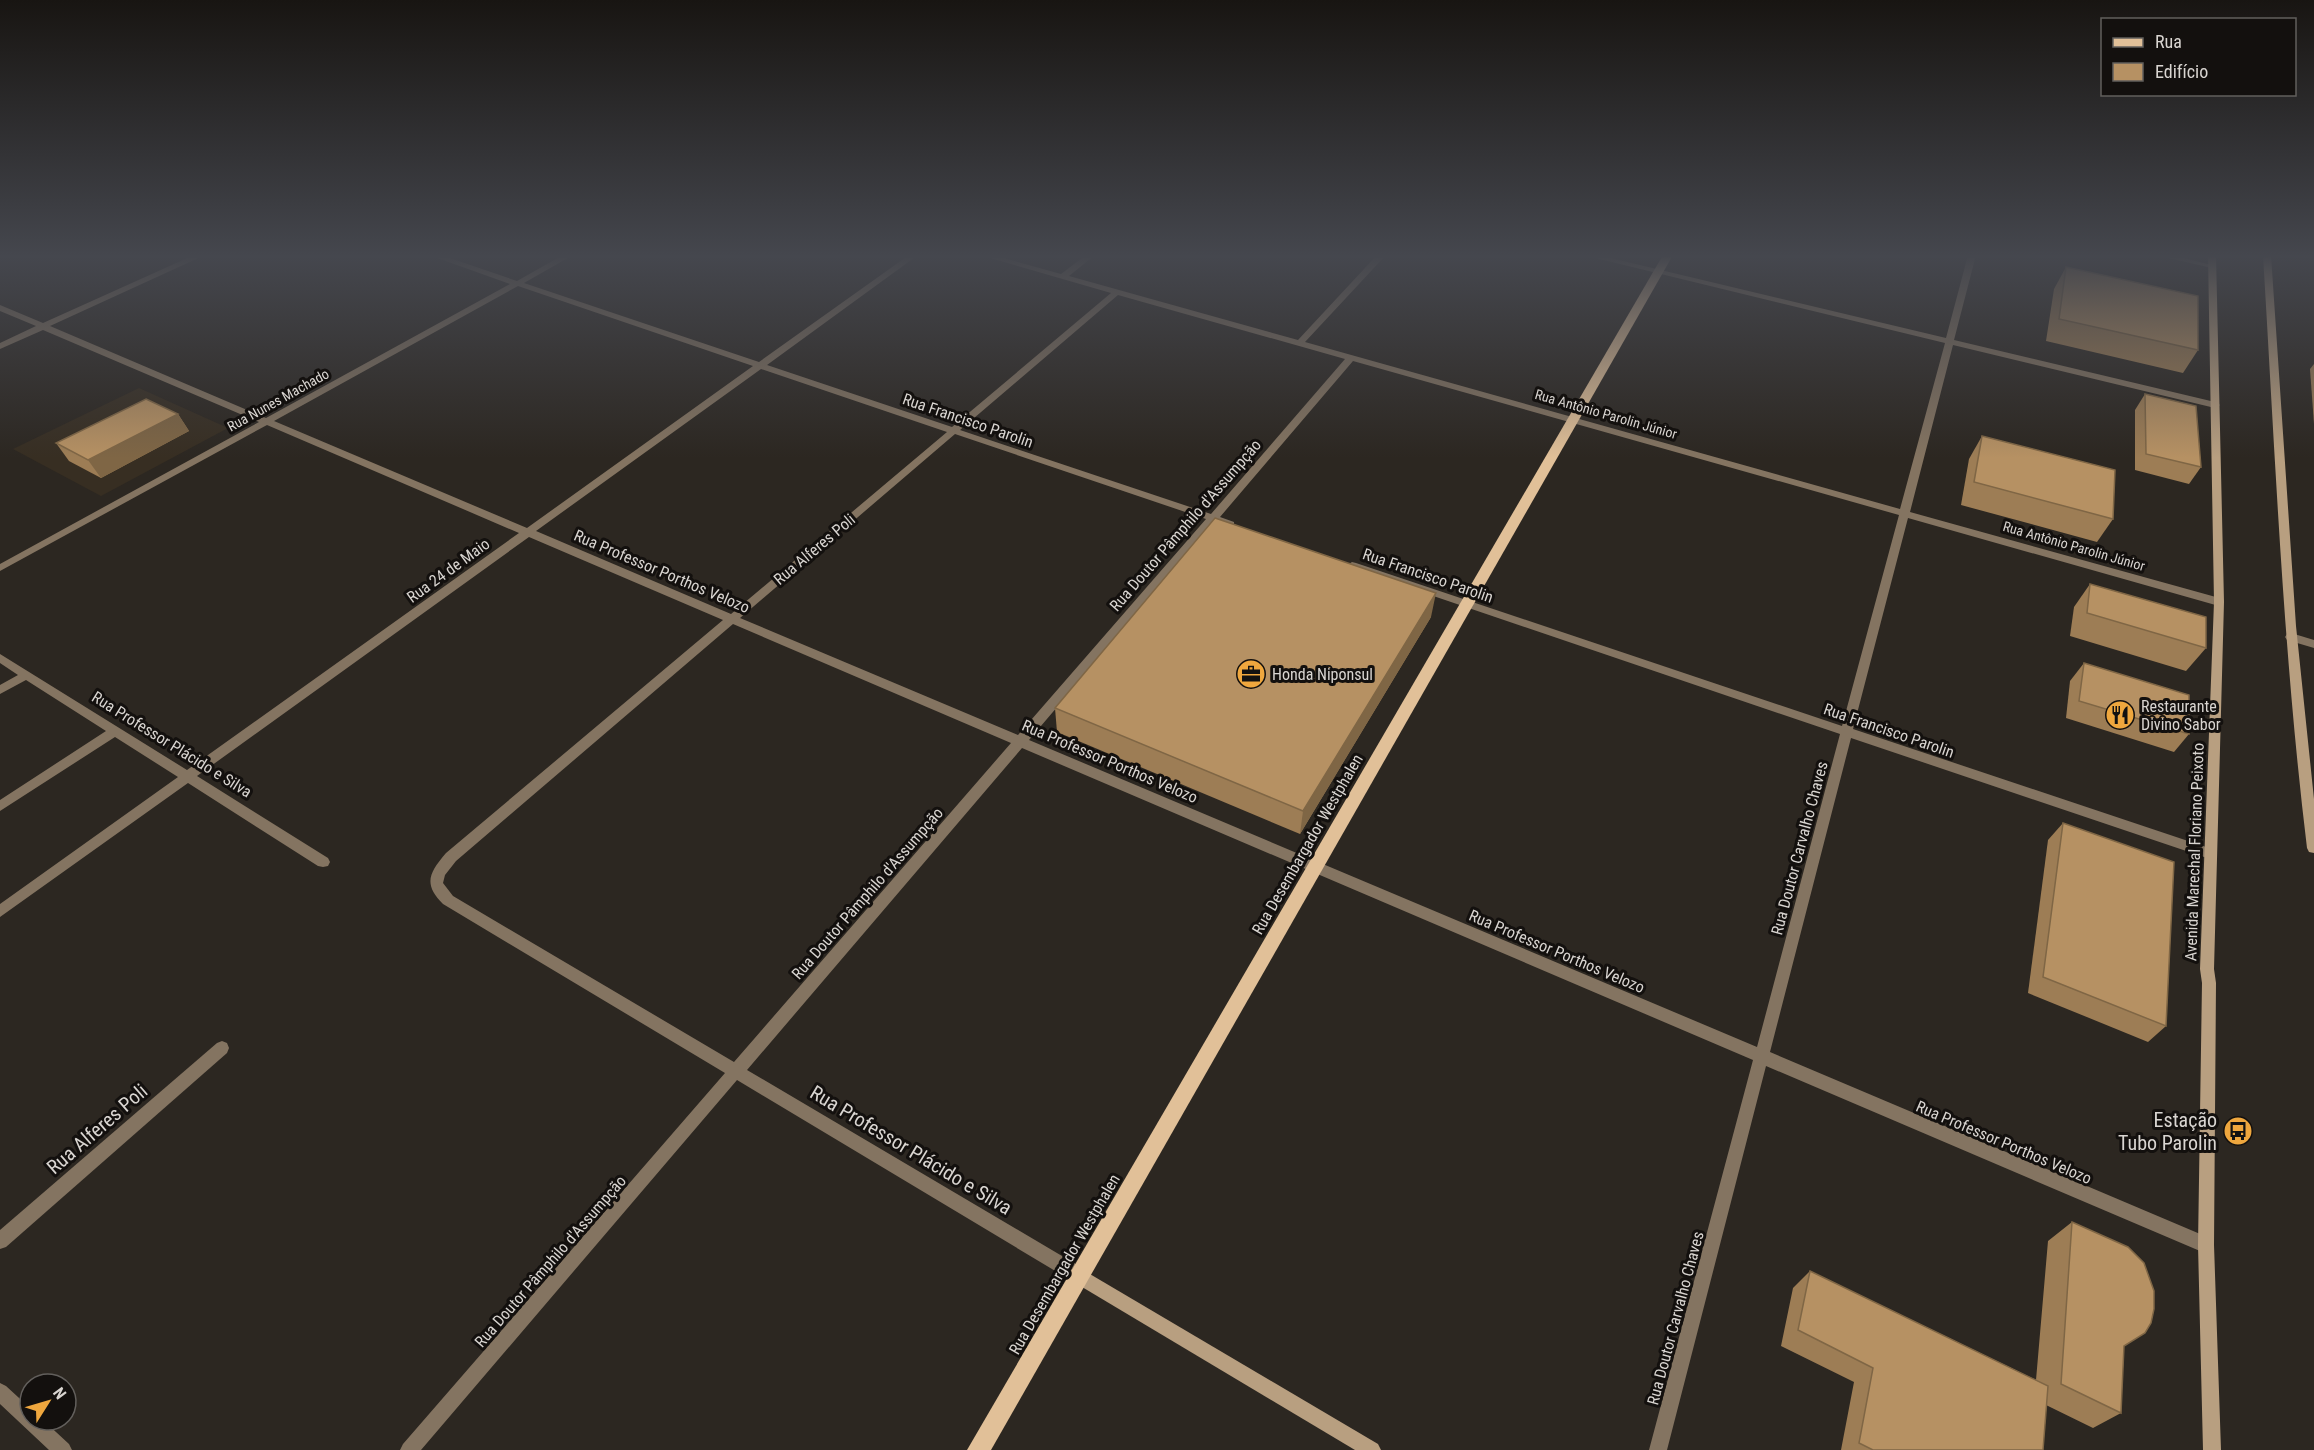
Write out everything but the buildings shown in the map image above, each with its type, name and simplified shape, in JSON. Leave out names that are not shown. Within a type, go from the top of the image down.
[{"type":"main road","name":"Rua Desembargador Westphalen","points":[[978,1450],[1629,323]]},
{"type":"street","name":"Rua Professor Porthos Velozo","points":[[35,323],[2206,1245]]},
{"type":"street","points":[[0,346],[50,323]]},
{"type":"street","name":"Rua Nunes Machado","points":[[0,568],[446,323]]},
{"type":"street","name":"Rua Francisco Parolin","points":[[632,323],[1246,529]]},
{"type":"street","name":"Rua 24 de Maio","points":[[0,911],[821,323]]},
{"type":"street","name":"Rua Alferes Poli","points":[[436,881],[438,873],[451,857],[1081,323]]},
{"type":"street","name":"Rua Antônio Parolin Júnior","points":[[1224,323],[2219,602]]},
{"type":"street","points":[[1299,344],[1319,323]]},
{"type":"street","points":[[1872,323],[2215,405]]},
{"type":"street","name":"Rua Doutor Carvalho Chaves","points":[[1658,1450],[1954,323]]},
{"type":"street","name":"Avenida Marechal Floriano Peixoto","points":[[2212,1450],[2206,1245],[2210,854],[2219,602],[2213,323]]},
{"type":"street","points":[[2271,323],[2291,637],[2301,749],[2314,849]]},
{"type":"street","name":"Rua Doutor Pâmphilo d'Assumpção","points":[[410,1450],[1351,358]]},
{"type":"street","name":"Rua Francisco Parolin","points":[[1344,562],[2210,854]]},
{"type":"street","points":[[2291,637],[2314,644]]},
{"type":"street","name":"Rua Professor Plácido e Silva","points":[[0,658],[323,862]]},
{"type":"street","points":[[0,690],[26,675]]},
{"type":"street","points":[[0,806],[115,731]]},
{"type":"street","name":"Rua Professor Plácido e Silva","points":[[436,881],[438,889],[448,900],[1372,1450]]},
{"type":"street","name":"Rua Alferes Poli","points":[[0,1241],[222,1048]]},
{"type":"street","points":[[0,1392],[18,1409]]},
{"type":"street","points":[[43,1432],[63,1450]]},
{"type":"shaded area","points":[[139,388],[228,428],[101,496],[13,449]]},
{"type":"place","name":"Honda Niponsul","points":[[1251,674]]},
{"type":"place","name":"Restaurante Divino Sabor","points":[[2120,715]]},
{"type":"place","name":"Estação Tubo Parolin","points":[[2238,1131]]}]
